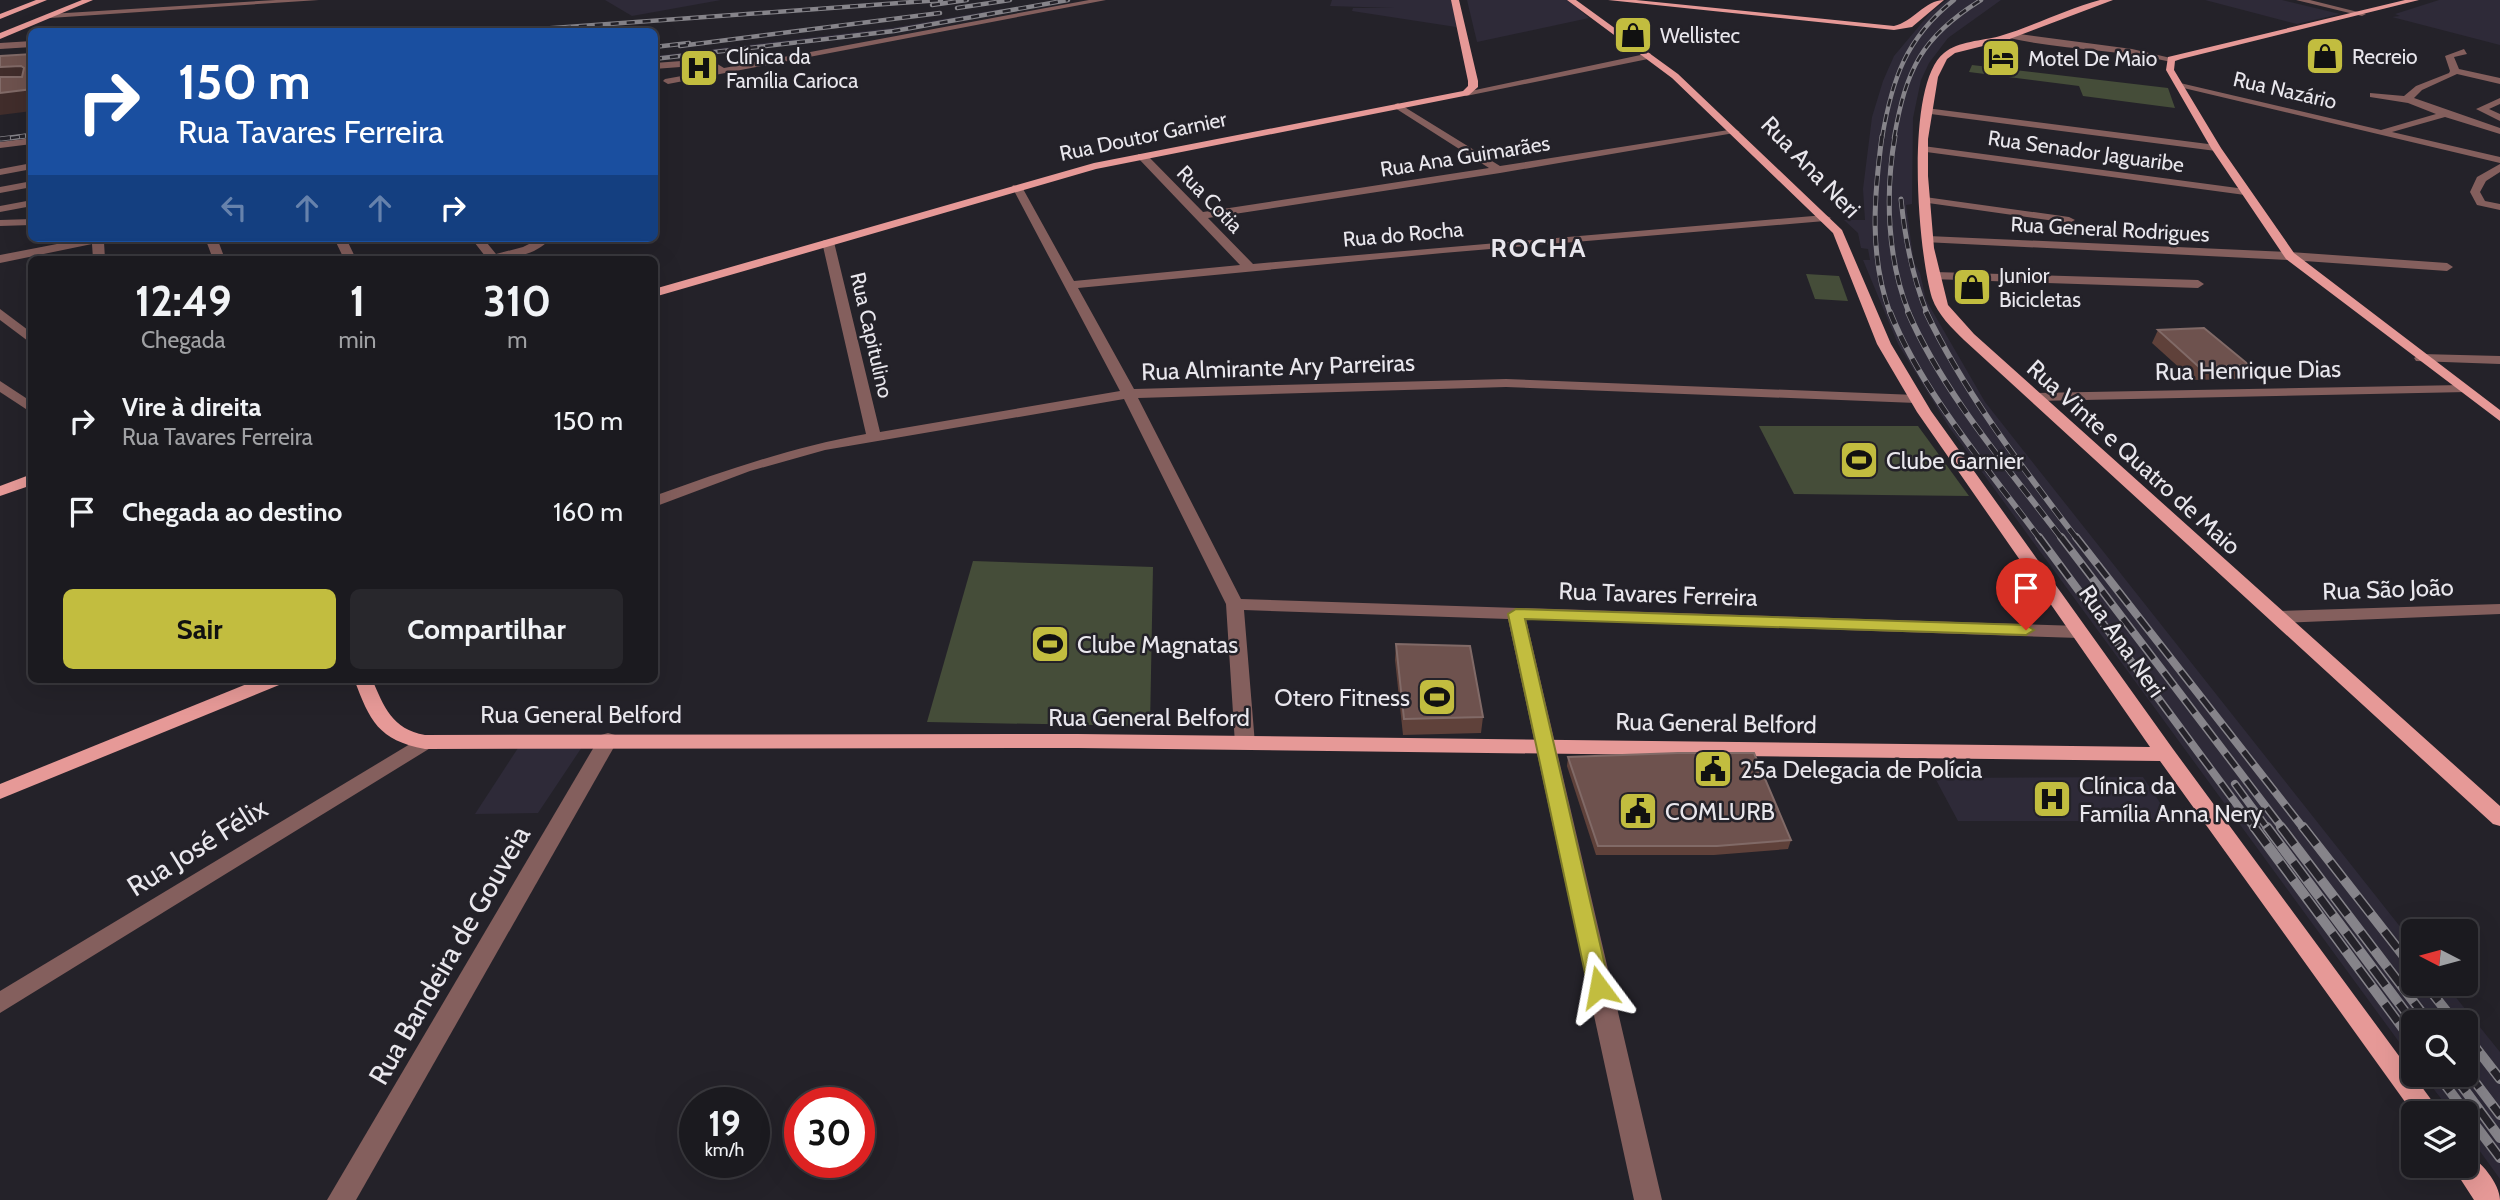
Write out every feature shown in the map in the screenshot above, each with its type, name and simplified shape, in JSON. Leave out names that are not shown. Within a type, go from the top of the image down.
[{"type":"main road","points":[[0,17],[43,0]]},
{"type":"main road","points":[[0,36],[89,0]]},
{"type":"main road","points":[[1455,0],[1473,80],[1473,87],[1466,93]]},
{"type":"main road","name":"Rua Ana Neri","points":[[1571,0],[1650,56],[1735,132],[1842,237],[1884,345],[1916,399],[2166,754],[2419,1101]]},
{"type":"main road","points":[[1612,0],[1900,27],[1909,25],[1924,10],[1940,0]]},
{"type":"main road","points":[[2012,36],[2086,6],[2109,0]]},
{"type":"main road","points":[[2415,0],[2171,59],[2172,76],[2216,148],[2290,256],[2500,417]]},
{"type":"main road","points":[[0,26],[60,2]]},
{"type":"main road","name":"Rua Vinte e Quatro de Maio","points":[[2012,36],[1956,49],[1944,56],[1938,65],[1926,111],[1923,149],[1928,240],[1939,299],[1955,324],[2500,818]]},
{"type":"main road","name":"Rua Doutor Garnier","points":[[658,292],[1094,166],[1466,93]]},
{"type":"main road","points":[[0,491],[28,480]]},
{"type":"main road","points":[[0,792],[264,683]]},
{"type":"main road","name":"Rua General Belford","points":[[365,683],[380,721],[398,736],[425,741],[1245,744],[2166,754]]},
{"type":"main road","points":[[2474,1178],[2490,1200]]},
{"type":"street","points":[[50,16],[315,0]]},
{"type":"street","points":[[658,76],[665,87],[723,71],[1101,0]]},
{"type":"street","points":[[2300,0],[2362,14]]},
{"type":"street","points":[[2012,36],[2148,53],[2171,59]]},
{"type":"street","points":[[0,46],[28,44]]},
{"type":"street","points":[[2455,71],[2449,56],[2464,52]]},
{"type":"street","name":"Rua Doutor Garnier","points":[[1466,93],[1650,56]]},
{"type":"street","points":[[658,68],[709,62],[723,71]]},
{"type":"street","points":[[2477,75],[2500,70]]},
{"type":"street","points":[[2410,100],[2409,96],[2419,88],[2446,78],[2455,71],[2500,80]]},
{"type":"street","name":"Rua Nazário","points":[[2180,86],[2500,160]]},
{"type":"street","name":"Rua Nazário","points":[[2374,95],[2410,100],[2445,114]]},
{"type":"street","points":[[2500,101],[2481,108],[2500,118]]},
{"type":"street","points":[[1398,106],[1500,170]]},
{"type":"street","points":[[1926,111],[2216,148]]},
{"type":"street","points":[[2445,114],[2500,131]]},
{"type":"street","name":"Rua Nazário","points":[[2382,132],[2445,114]]},
{"type":"street","name":"Rua Ana Guimarães","points":[[1201,216],[1735,132]]},
{"type":"street","points":[[0,145],[28,142]]},
{"type":"street","name":"Rua Senador Jaguaribe","points":[[1923,149],[2245,192]]},
{"type":"street","name":"Rua Cotia","points":[[1142,156],[1251,268]]},
{"type":"street","points":[[0,172],[28,167]]},
{"type":"street","points":[[2500,167],[2481,179],[2475,192],[2481,203],[2500,207]]},
{"type":"street","points":[[0,190],[28,185]]},
{"type":"street","points":[[1017,187],[1129,394],[1235,604],[1245,744]]},
{"type":"street","points":[[1925,200],[2069,220]]},
{"type":"street","points":[[0,209],[28,204]]},
{"type":"street","name":"Rua do Rocha","points":[[1068,285],[1443,249],[1825,218]]},
{"type":"street","points":[[0,223],[28,222]]},
{"type":"street","name":"Rua General Rodrigues","points":[[1928,240],[2290,256],[2447,267]]},
{"type":"street","points":[[0,259],[87,242]]},
{"type":"street","points":[[502,256],[533,248],[541,242]]},
{"type":"street","name":"Rua Capitulino","points":[[828,242],[874,438]]},
{"type":"street","points":[[1935,276],[2198,284]]},
{"type":"street","points":[[0,313],[28,337]]},
{"type":"street","points":[[2421,358],[2500,360]]},
{"type":"street","name":"Rua Almirante Ary Parreiras","points":[[658,501],[787,455],[1129,394],[1192,390],[1506,383],[1916,399]]},
{"type":"street","points":[[0,385],[28,406]]},
{"type":"street","name":"Rua Henrique Dias","points":[[2035,397],[2462,389]]},
{"type":"street","name":"Rua Tavares Ferreira","points":[[1235,604],[2079,632]]},
{"type":"street","name":"Rua São João","points":[[2277,617],[2500,609]]},
{"type":"street","points":[[1516,614],[1648,1200]]},
{"type":"street","name":"Rua Bandeira de Gouveia","points":[[341,1200],[608,740]]},
{"type":"street","name":"Rua José Félix","points":[[0,1003],[425,741]]},
{"type":"shaded area","points":[[605,0],[721,0],[632,16]]},
{"type":"shaded area","points":[[1332,0],[1453,0],[1456,27],[1352,11],[1353,8],[1394,8],[1330,6]]},
{"type":"shaded area","points":[[1467,0],[1568,0],[1589,18],[1477,42]]},
{"type":"shaded area","points":[[1947,0],[2001,0],[1948,38],[1929,63],[1921,80],[1913,118],[1912,204],[1906,205],[1914,263],[1920,273],[1926,300],[1985,402],[2401,928],[2401,996],[2455,996],[2466,1010],[2401,1010],[2401,1045],[1949,427],[1898,344],[1863,260],[1870,260],[1868,249],[1861,248],[1858,233],[1844,220],[1865,220],[1863,189],[1872,117],[1883,81],[1894,56],[1931,12]]},
{"type":"shaded area","points":[[2205,0],[2282,0],[2340,14],[2297,24]]},
{"type":"shaded area","points":[[2439,0],[2500,0],[2500,45],[2392,17]]},
{"type":"shaded area","points":[[1001,9],[1008,12],[897,32],[658,60],[658,56],[891,28]]},
{"type":"shaded area","points":[[584,744],[538,813],[475,814],[518,748]]},
{"type":"shaded area","name":"Clínica da Família Anna Nery","points":[[2143,777],[2172,821],[1958,821],[1935,778]]},
{"type":"shaded area","points":[[2478,1025],[2500,1052],[2500,1179],[2478,1149],[2478,1101],[2443,1101],[2432,1087],[2478,1087]]},
{"type":"green space","points":[[1972,65],[2168,88],[2175,108],[2083,96],[2079,86],[1969,72]]},
{"type":"green space","points":[[1806,274],[1839,276],[1848,301],[1815,299]]},
{"type":"green space","name":"Clube Garnier","points":[[1759,426],[1918,426],[1969,496],[1794,494]]},
{"type":"green space","name":"Clube Magnatas","points":[[973,561],[1153,567],[1150,726],[927,722]]},
{"type":"building","points":[[28,54],[28,90],[0,93],[0,77],[22,77],[24,68],[0,67],[0,56]]},
{"type":"building","points":[[2204,328],[2249,365],[2199,367],[2158,330]]},
{"type":"building","name":"Otero Fitness","points":[[1396,644],[1470,646],[1483,717],[1404,719]]},
{"type":"building","points":[[1754,753],[1791,840],[1717,846],[1598,846],[1568,757]]},
{"type":"railway","points":[[554,28],[941,0]]},
{"type":"railway","points":[[932,5],[967,0]]},
{"type":"railway","points":[[957,8],[1010,0]]},
{"type":"railway","points":[[658,59],[894,31],[1068,0]]},
{"type":"railway","points":[[1882,138],[1891,97],[1904,61],[1924,29],[1954,0]]},
{"type":"railway","points":[[1894,138],[1904,93],[1920,57],[1944,28],[1981,0]]},
{"type":"railway","points":[[680,46],[940,13]]},
{"type":"railway","points":[[658,47],[689,43]]},
{"type":"railway","points":[[0,139],[25,136]]},
{"type":"railway","points":[[11,138],[25,136]]},
{"type":"railway","points":[[1882,136],[1875,226],[1879,270],[1890,313]]},
{"type":"railway","points":[[1895,136],[1890,180],[1890,226],[1896,271],[1909,313]]},
{"type":"railway","points":[[1901,199],[1910,257],[1927,313]]},
{"type":"railway","points":[[1890,312],[1903,342],[1938,401],[2040,539]]},
{"type":"railway","points":[[1908,312],[1922,342],[1958,401],[2062,539]]},
{"type":"railway","points":[[1926,312],[1976,401],[2077,539]]},
{"type":"railway","points":[[2039,537],[2255,829]]},
{"type":"railway","points":[[2061,537],[2283,829]]},
{"type":"railway","points":[[2076,537],[2304,829]]},
{"type":"railway","points":[[2235,784],[2268,829]]},
{"type":"railway","points":[[2254,827],[2401,1026]]},
{"type":"railway","points":[[2267,827],[2404,1010]]},
{"type":"railway","points":[[2281,827],[2420,1010]]},
{"type":"railway","points":[[2303,827],[2401,953]]},
{"type":"railway","points":[[2434,996],[2446,1010]]},
{"type":"railway","points":[[2478,1051],[2500,1079]]},
{"type":"railway","points":[[2478,1086],[2500,1115]]},
{"type":"railway","points":[[2447,1087],[2500,1158]]},
{"type":"railway","points":[[2463,1087],[2500,1138]]},
{"type":"place","name":"Wellistec","points":[[1633,35]]},
{"type":"place","name":"Recreio","points":[[2325,56]]},
{"type":"place","name":"Motel De Maio","points":[[2001,58]]},
{"type":"place","name":"Clínica da Família Carioca","points":[[699,68]]},
{"type":"place","name":"Junior Bicicletas","points":[[1972,287]]},
{"type":"place","name":"Clube Garnier","points":[[1859,460]]},
{"type":"place","name":"Clube Magnatas","points":[[1050,644]]},
{"type":"place","name":"Otero Fitness","points":[[1437,697]]},
{"type":"place","name":"25a Delegacia de Polícia","points":[[1713,769]]},
{"type":"place","name":"Clínica da Família Anna Nery","points":[[2052,799]]},
{"type":"place","name":"COMLURB","points":[[1638,811]]},
{"type":"district","name":"ROCHA","points":[[1539,248]]},
{"type":"route","points":[[1599,987],[1516,614],[2026,630]]}]
